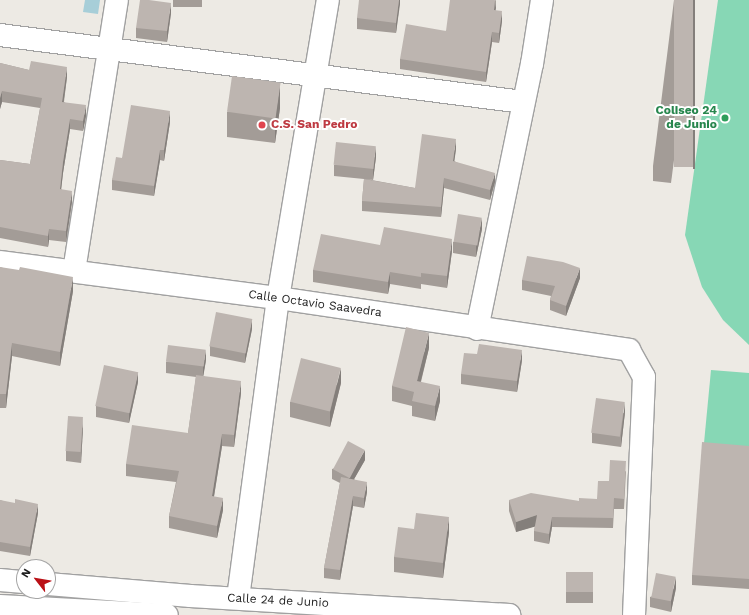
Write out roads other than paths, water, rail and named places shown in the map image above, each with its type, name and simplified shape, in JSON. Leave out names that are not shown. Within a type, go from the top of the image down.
[{"type":"street","points":[[74,271],[118,0]]},
{"type":"street","points":[[238,598],[278,298],[317,75],[328,0]]},
{"type":"street","points":[[477,329],[532,64],[542,0]]},
{"type":"street","points":[[0,35],[109,51],[317,75],[523,102]]},
{"type":"street","name":"Calle Octavio Saavedra","points":[[0,262],[278,298],[477,329],[629,350],[644,377],[634,615]]},
{"type":"street","points":[[0,580],[16,581]]},
{"type":"street","name":"Calle 24 de Junio","points":[[56,585],[509,615]]},
{"type":"street","points":[[0,606],[167,615]]},
{"type":"water","points":[[85,0],[100,0],[98,14],[83,12]]},
{"type":"place","name":"Coliseo 24 de Junio","points":[[725,118]]},
{"type":"place","name":"C.S. San Pedro","points":[[262,125]]}]
